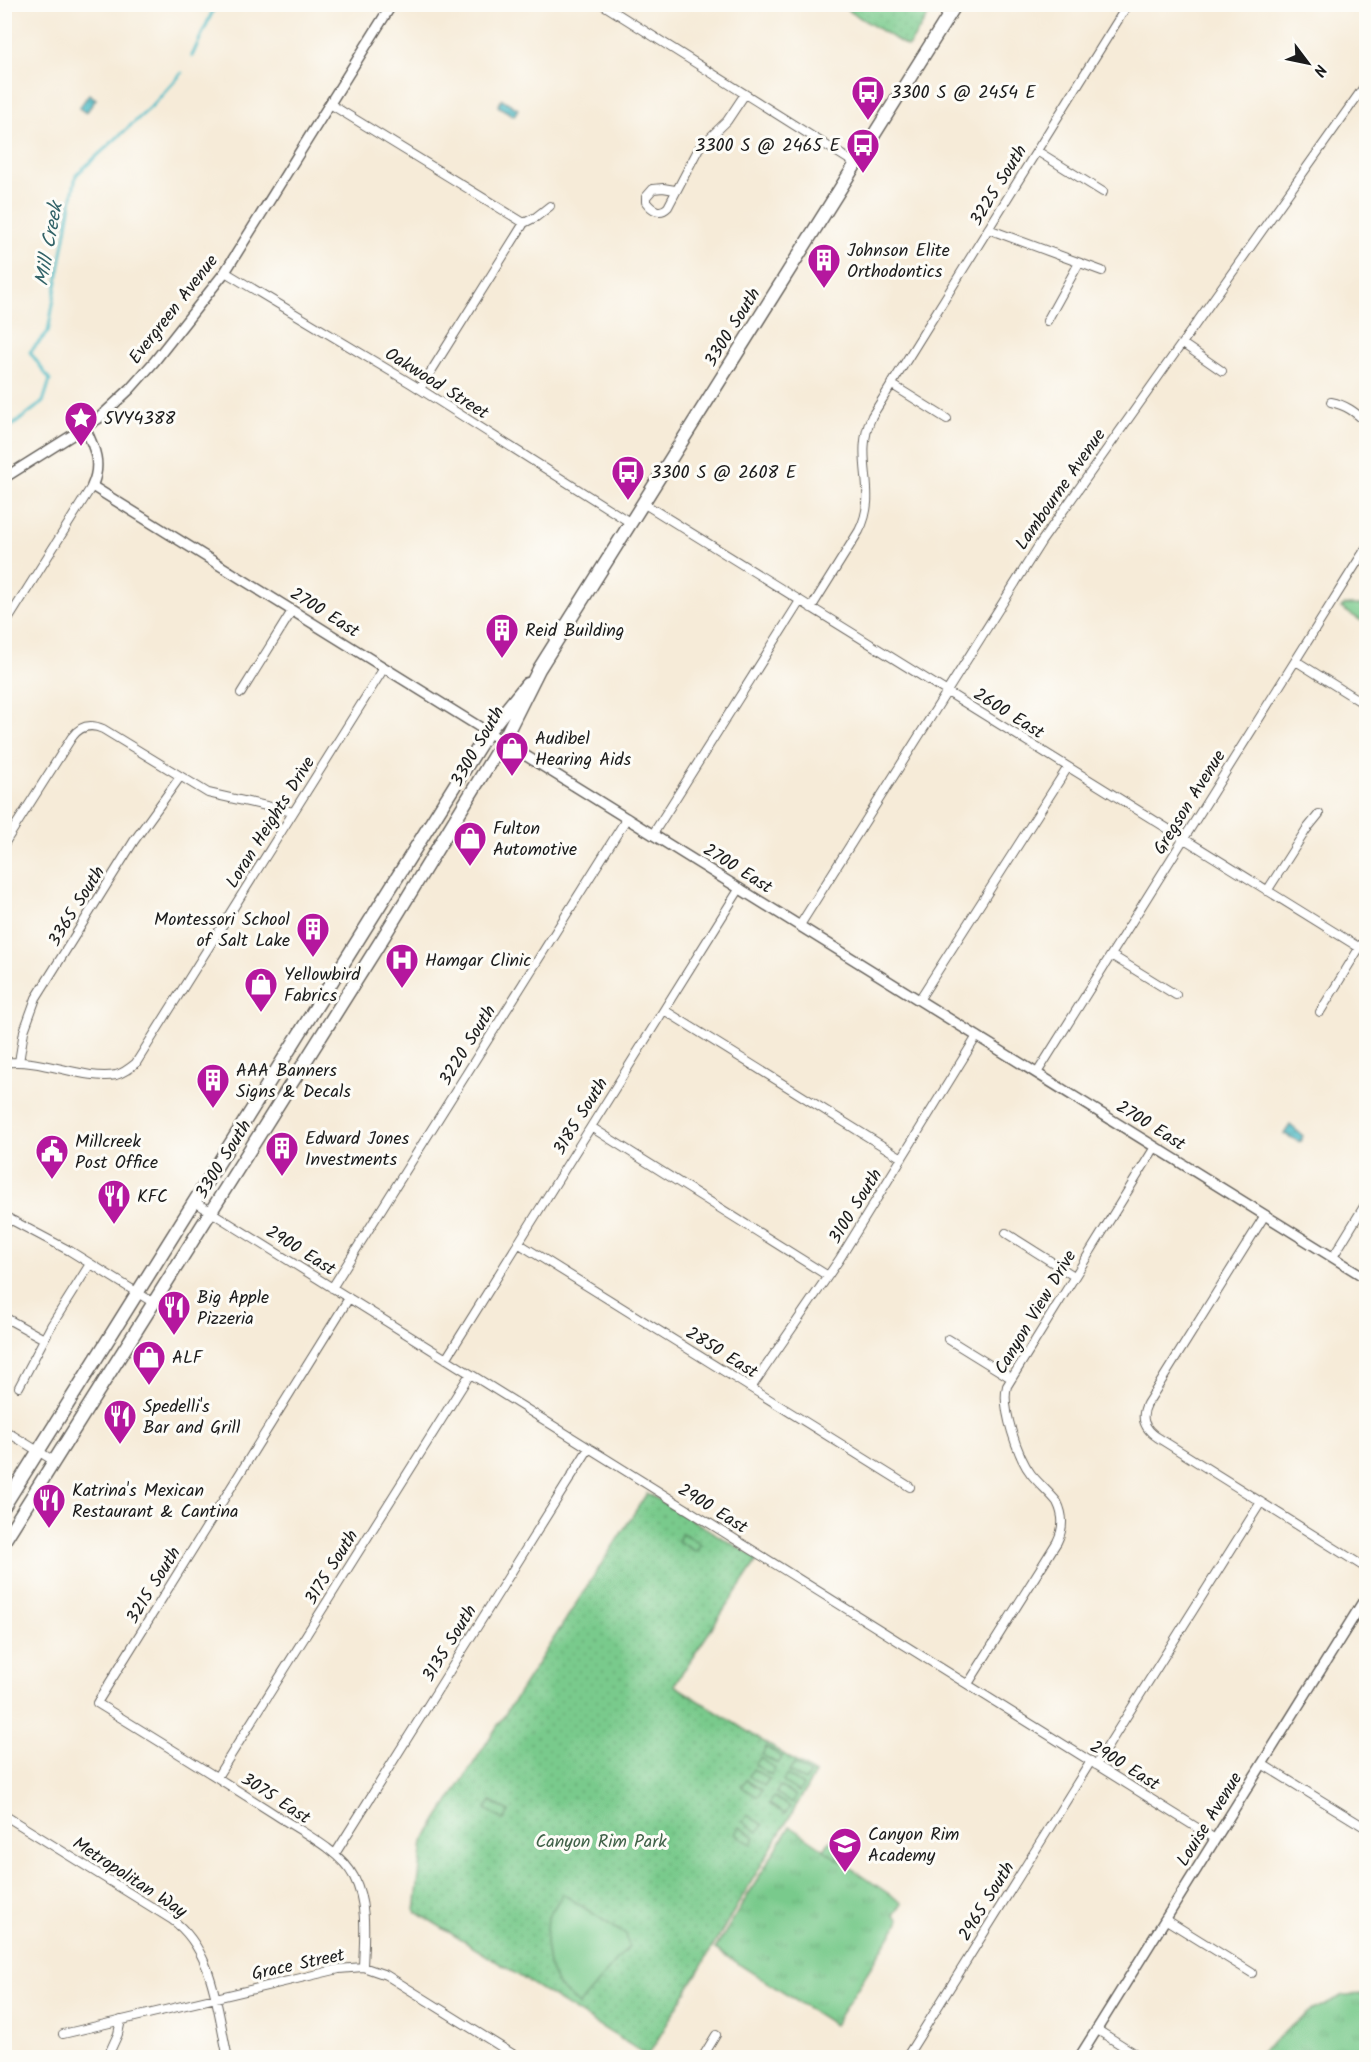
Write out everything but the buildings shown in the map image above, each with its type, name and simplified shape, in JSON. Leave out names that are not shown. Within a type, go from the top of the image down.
[{"type":"main road","name":"3300 South","points":[[4,1541],[384,936],[503,741],[539,669],[956,4]]},
{"type":"main road","name":"3300 South","points":[[4,1506],[488,732],[539,669]]},
{"type":"street","name":"Evergreen Avenue","points":[[85,428],[98,419],[142,376],[225,272],[392,4]]},
{"type":"street","points":[[603,4],[856,164]]},
{"type":"street","name":"3225 South","points":[[811,608],[863,525],[867,511],[867,481],[863,451],[865,434],[872,416],[1128,4]]},
{"type":"street","name":"Lambourne Avenue","points":[[800,926],[1074,492],[1183,344],[1366,84]]},
{"type":"street","points":[[675,190],[699,148],[728,121],[745,94]]},
{"type":"street","points":[[330,104],[524,223]]},
{"type":"street","points":[[1037,152],[1103,192]]},
{"type":"street","points":[[420,389],[524,223],[550,206]]},
{"type":"street","points":[[988,229],[1102,271]]},
{"type":"street","points":[[1047,321],[1079,263]]},
{"type":"street","name":"Oakwood Street","points":[[225,272],[420,389],[631,523]]},
{"type":"street","points":[[1183,344],[1222,371]]},
{"type":"street","points":[[891,384],[947,419]]},
{"type":"street","points":[[1331,402],[1353,410],[1366,422]]},
{"type":"street","points":[[4,478],[85,428],[96,453],[97,476],[92,486],[4,626]]},
{"type":"street","name":"2700 East","points":[[92,486],[1366,1278]]},
{"type":"street","name":"2600 East","points":[[643,503],[1360,948]]},
{"type":"street","name":"Gregson Avenue","points":[[1037,1073],[1366,548]]},
{"type":"street","points":[[653,834],[800,601]]},
{"type":"street","points":[[241,693],[292,611]]},
{"type":"street","points":[[1296,661],[1366,705]]},
{"type":"street","name":"Loran Heights Drive","points":[[19,1062],[96,1074],[117,1075],[130,1068],[140,1057],[384,668]]},
{"type":"street","points":[[4,844],[72,737],[87,725],[100,728],[214,795],[294,812]]},
{"type":"street","points":[[919,1000],[1068,767]]},
{"type":"street","name":"3365 South","points":[[19,1062],[24,1031],[36,998],[140,832],[180,777]]},
{"type":"street","points":[[1267,891],[1306,830],[1319,814]]},
{"type":"street","name":"3220 South","points":[[332,1288],[627,818]]},
{"type":"street","name":"3185 South","points":[[446,1359],[740,888]]},
{"type":"street","points":[[1320,1012],[1366,938]]},
{"type":"street","points":[[1111,955],[1176,995]]},
{"type":"street","points":[[664,1010],[902,1158]]},
{"type":"street","name":"3100 South","points":[[751,1388],[828,1276],[977,1036]]},
{"type":"street","points":[[4,1063],[19,1062]]},
{"type":"street","points":[[591,1127],[828,1276]]},
{"type":"street","name":"Canyon View Drive","points":[[968,1684],[1057,1542],[1062,1529],[1060,1508],[1028,1469],[1009,1423],[1005,1398],[1007,1386],[1155,1147]]},
{"type":"street","name":"2900 East","points":[[195,1202],[1215,1839]]},
{"type":"street","points":[[1333,1257],[1366,1203]]},
{"type":"street","points":[[1265,1215],[1147,1404],[1143,1413],[1144,1422],[1152,1434],[1366,1568]]},
{"type":"street","points":[[4,1228],[7,1218],[90,1264],[153,1303]]},
{"type":"street","points":[[1006,1233],[1074,1276]]},
{"type":"street","name":"2850 East","points":[[518,1243],[910,1487]]},
{"type":"street","points":[[19,1387],[44,1339],[90,1264]]},
{"type":"street","name":"3215 South","points":[[97,1703],[350,1298]]},
{"type":"street","points":[[4,1317],[44,1339]]},
{"type":"street","points":[[948,1339],[1011,1378]]},
{"type":"street","name":"3175 South","points":[[217,1777],[470,1374]]},
{"type":"street","points":[[4,1430],[54,1461]]},
{"type":"street","name":"3135 South","points":[[335,1854],[589,1448]]},
{"type":"street","name":"2965 South","points":[[906,2058],[1261,1502]]},
{"type":"street","name":"Louise Avenue","points":[[1078,2058],[1366,1597]]},
{"type":"street","name":"3075 East","points":[[97,1703],[217,1777],[335,1854],[353,1875],[361,1895],[364,1925],[363,1967]]},
{"type":"street","points":[[1262,1764],[1366,1828]]},
{"type":"street","name":"Metropolitan Way","points":[[4,1815],[178,1924],[192,1938],[202,1956],[215,1998],[228,2058]]},
{"type":"street","points":[[1165,1919],[1252,1973]]},
{"type":"street","name":"Grace Street","points":[[63,2034],[339,1969],[363,1967],[386,1975],[519,2058]]},
{"type":"street","points":[[107,2058],[118,2034],[121,2020]]},
{"type":"street","points":[[1096,2029],[1142,2058]]},
{"type":"street","points":[[702,2058],[716,2035]]},
{"type":"green space","points":[[935,4],[908,47],[839,5]]},
{"type":"green space","points":[[1343,605],[1366,605],[1366,624],[1341,608]]},
{"type":"green space","name":"Canyon Rim Park","points":[[647,1493],[758,1559],[674,1685],[815,1774],[648,2056],[415,1911],[423,1842]]},
{"type":"green space","points":[[682,1533],[701,1544],[696,1552],[678,1541]]},
{"type":"green space","points":[[766,1747],[782,1757],[778,1764],[762,1755]]},
{"type":"green space","points":[[760,1758],[775,1768],[771,1775],[755,1765]]},
{"type":"green space","points":[[794,1764],[810,1774],[805,1781],[789,1772]]},
{"type":"green space","points":[[753,1769],[769,1779],[764,1786],[749,1776]]},
{"type":"green space","points":[[787,1775],[803,1785],[799,1792],[783,1782]]},
{"type":"green space","points":[[746,1780],[762,1790],[758,1797],[742,1787]]},
{"type":"green space","points":[[780,1786],[796,1796],[792,1803],[776,1793]]},
{"type":"green space","points":[[774,1797],[790,1807],[785,1814],[769,1804]]},
{"type":"green space","points":[[491,1801],[509,1812],[504,1820],[486,1809]]},
{"type":"green space","points":[[747,1815],[763,1825],[758,1832],[743,1822]]},
{"type":"green space","points":[[790,1826],[902,1903],[894,1915],[900,1919],[898,1924],[834,2025],[715,1949]]},
{"type":"green space","points":[[739,1827],[755,1837],[751,1844],[735,1834]]},
{"type":"green space","points":[[831,1839],[850,1851],[842,1862],[824,1850]]},
{"type":"green space","points":[[563,1894],[626,1935],[629,1946],[579,2005],[559,1987],[549,1965],[546,1942],[548,1917]]},
{"type":"green space","points":[[1366,1994],[1366,2057],[1255,2057],[1309,2012],[1344,1995]]},
{"type":"water","points":[[89,94],[96,99],[86,113],[79,108]]},
{"type":"water","points":[[502,99],[518,109],[514,116],[498,106]]},
{"type":"water","points":[[1290,1125],[1303,1136],[1300,1142],[1284,1134]]},
{"type":"waterway","name":"Mill Creek","points":[[192,56],[216,4]]},
{"type":"waterway","name":"Mill Creek","points":[[4,432],[43,402],[50,380],[30,352],[48,332],[76,175],[151,107],[182,73]]},
{"type":"place","name":"3300 S @ 2454 E","points":[[868,121]]},
{"type":"place","name":"3300 S @ 2465 E","points":[[863,174]]},
{"type":"place","name":"Johnson Elite Orthodontics","points":[[824,289]]},
{"type":"place","name":"5VY4388","points":[[81,447]]},
{"type":"place","name":"3300 S @ 2608 E","points":[[628,501]]},
{"type":"place","name":"Reid Building","points":[[502,659]]},
{"type":"place","name":"Audibel Hearing Aids","points":[[512,777]]},
{"type":"place","name":"Fulton Automotive","points":[[470,867]]},
{"type":"place","name":"Montessori School of Salt Lake","points":[[313,958]]},
{"type":"place","name":"Hamgar Clinic","points":[[402,989]]},
{"type":"place","name":"Yellowbird Fabrics","points":[[261,1013]]},
{"type":"place","name":"AAA Banners Signs & Decals","points":[[213,1109]]},
{"type":"place","name":"Edward Jones Investments","points":[[282,1177]]},
{"type":"place","name":"Millcreek Post Office","points":[[52,1180]]},
{"type":"place","name":"KFC","points":[[114,1225]]},
{"type":"place","name":"Big Apple Pizzeria","points":[[174,1336]]},
{"type":"place","name":"ALF","points":[[149,1386]]},
{"type":"place","name":"Spedelli's Bar and Grill","points":[[120,1445]]},
{"type":"place","name":"Katrina's Mexican Restaurant & Cantina","points":[[49,1529]]},
{"type":"place","name":"Canyon Rim Academy","points":[[845,1873]]}]
